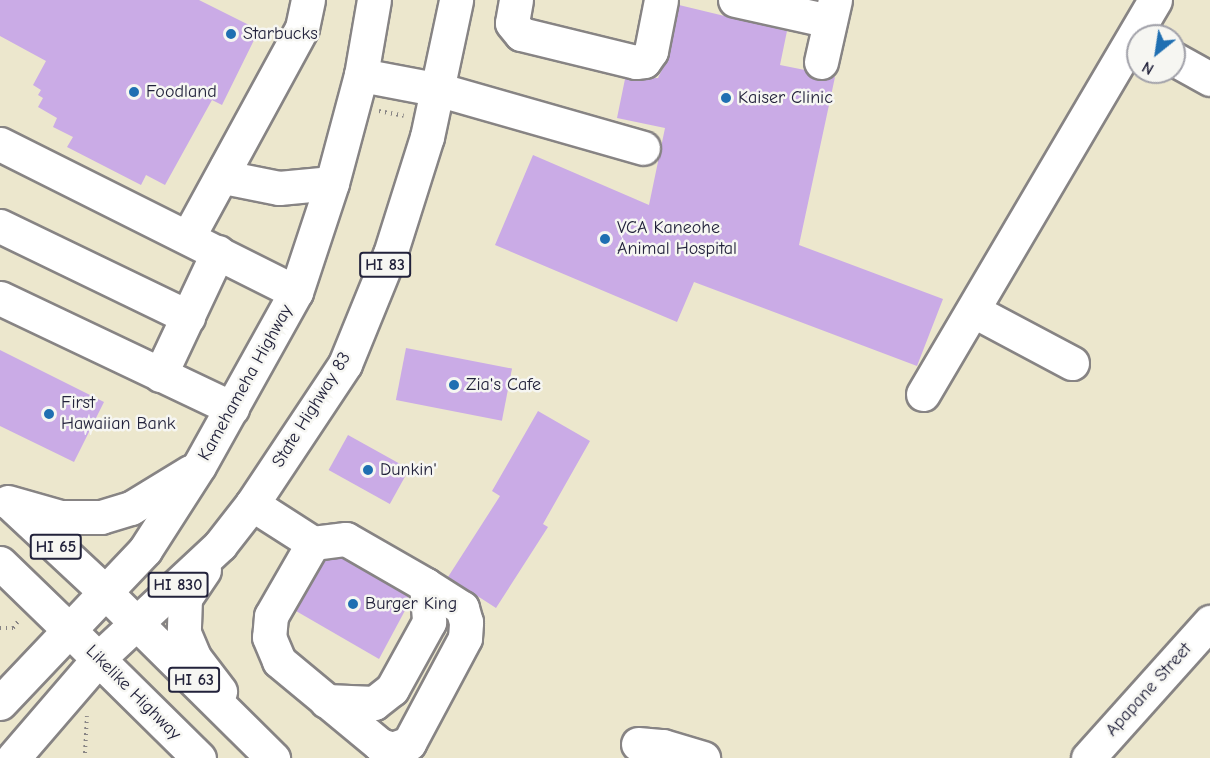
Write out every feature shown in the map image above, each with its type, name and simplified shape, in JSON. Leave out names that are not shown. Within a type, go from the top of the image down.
[{"type":"main road","points":[[188,237],[302,28],[308,0]]},
{"type":"main road","name":"Kamehameha Highway","points":[[0,703],[145,550],[199,466],[296,292],[333,183],[360,75],[374,0]]},
{"type":"main road","name":"State Highway 83","points":[[99,658],[137,625],[220,545],[252,504],[345,364],[390,254],[440,90],[456,0]]},
{"type":"main road","points":[[516,0],[512,23],[521,34],[636,62],[644,61],[651,51],[661,0]]},
{"type":"main road","points":[[735,0],[833,11],[820,62]]},
{"type":"main road","points":[[1143,24],[1155,0]]},
{"type":"main road","points":[[923,394],[1126,55]]},
{"type":"main road","points":[[1186,66],[1210,79]]},
{"type":"main road","points":[[360,75],[440,90],[643,148]]},
{"type":"main road","points":[[0,144],[296,292]]},
{"type":"main road","points":[[227,166],[224,177],[279,188],[333,183]]},
{"type":"main road","points":[[0,226],[188,317]]},
{"type":"main road","points":[[160,375],[218,252]]},
{"type":"main road","points":[[0,298],[232,408]]},
{"type":"main road","points":[[974,311],[1072,363]]},
{"type":"main road","points":[[4,499],[60,517],[101,517],[131,508],[199,466]]},
{"type":"main road","name":"HI 65","points":[[4,499],[104,591]]},
{"type":"main road","points":[[252,504],[313,543],[346,539],[462,608],[465,638],[409,743],[392,749],[380,746],[279,661],[269,637],[271,616],[313,543]]},
{"type":"main road","name":"HI 83","points":[[220,545],[185,598],[184,633],[194,657],[252,734]]},
{"type":"main road","name":"HI 65","points":[[0,563],[68,629]]},
{"type":"main road","points":[[326,701],[374,703],[393,689],[429,622],[426,585]]},
{"type":"main road","name":"HI 63","points":[[104,591],[252,734],[273,758]]},
{"type":"main road","name":"Apapane Street","points":[[1088,758],[1210,622]]},
{"type":"main road","name":"Likelike Highway","points":[[68,629],[199,758]]},
{"type":"main road","name":"HI 830","points":[[13,758],[99,658]]},
{"type":"main road","points":[[638,744],[674,748],[703,758]]},
{"type":"path","points":[[374,110],[406,117]]},
{"type":"path","points":[[13,628],[20,620]]},
{"type":"path","points":[[0,628],[13,628],[19,634]]},
{"type":"path","points":[[85,753],[87,712]]},
{"type":"building","name":"Foodland","points":[[0,0],[199,0],[259,30],[222,105],[212,100],[165,185],[146,175],[141,185],[67,147],[73,137],[53,127],[57,118],[38,107],[43,98],[38,95],[41,90],[33,85],[46,61],[0,36]]},
{"type":"building","points":[[679,5],[787,31],[780,65],[805,70],[817,80],[835,77],[799,245],[943,299],[917,366],[694,282],[677,322],[495,245],[533,155],[649,205],[665,128],[617,118],[625,79],[658,78],[669,55]]},
{"type":"building","name":"Zia's Cafe","points":[[406,348],[512,369],[502,421],[396,400]]},
{"type":"building","name":"First Hawaiian Bank","points":[[0,350],[104,402],[74,462],[0,426]]},
{"type":"building","points":[[538,411],[590,441],[543,524],[548,527],[496,608],[448,577],[500,496],[492,491]]},
{"type":"building","name":"Dunkin'","points":[[348,435],[409,469],[390,504],[329,470]]},
{"type":"building","name":"Burger King","points":[[342,558],[408,596],[409,603],[379,659],[296,611],[325,560]]},
{"type":"place","name":"Starbucks","points":[[231,34]]},
{"type":"place","name":"Foodland","points":[[134,92]]},
{"type":"place","name":"Kaiser Clinic","points":[[726,98]]},
{"type":"place","name":"VCA Kaneohe Animal Hospital","points":[[605,239]]},
{"type":"place","name":"Zia's Cafe","points":[[454,385]]},
{"type":"place","name":"First Hawaiian Bank","points":[[49,414]]},
{"type":"place","name":"Dunkin'","points":[[368,470]]},
{"type":"place","name":"Burger King","points":[[353,604]]}]
